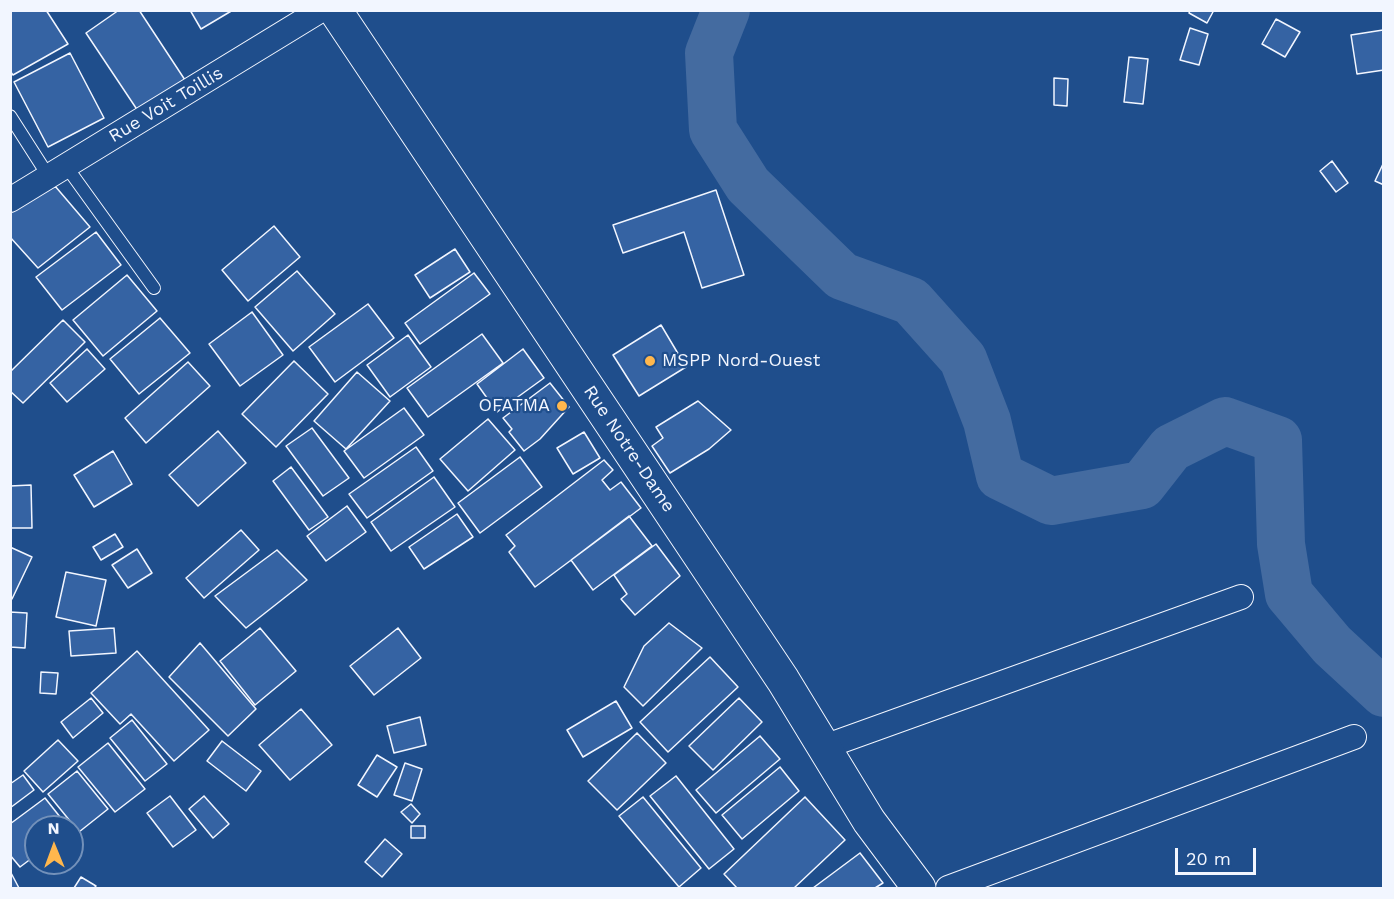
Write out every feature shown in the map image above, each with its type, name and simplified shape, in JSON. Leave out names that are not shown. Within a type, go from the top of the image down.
[{"type":"street","name":"Rue Voit Toillis","points":[[10,200],[321,10]]},
{"type":"street","name":"Rue Notre-Dame","points":[[335,10],[777,670],[869,821],[919,888]]},
{"type":"street","points":[[824,747],[1241,597]]},
{"type":"street","points":[[948,888],[1354,737]]},
{"type":"lane","points":[[10,116],[153,288]]},
{"type":"building","points":[[10,10],[46,10],[68,44],[13,75],[10,71]]},
{"type":"building","points":[[119,10],[139,10],[185,80],[138,111],[86,33]]},
{"type":"building","points":[[190,10],[233,10],[201,29]]},
{"type":"building","points":[[1190,10],[1214,10],[1207,23],[1189,13]]},
{"type":"building","points":[[1276,19],[1300,32],[1285,57],[1262,44]]},
{"type":"building","points":[[1190,28],[1208,34],[1199,65],[1180,60]]},
{"type":"building","points":[[1383,30],[1384,70],[1357,74],[1351,35]]},
{"type":"building","points":[[70,53],[104,118],[48,147],[14,82]]},
{"type":"building","points":[[1129,57],[1148,59],[1143,104],[1124,102]]},
{"type":"building","points":[[1054,78],[1068,79],[1067,106],[1054,105]]},
{"type":"building","points":[[1332,161],[1348,183],[1336,192],[1320,171]]},
{"type":"building","points":[[1384,164],[1384,185],[1375,181]]},
{"type":"building","points":[[55,186],[90,227],[38,268],[10,237],[10,213]]},
{"type":"building","points":[[716,190],[744,275],[702,288],[684,232],[623,253],[613,225]]},
{"type":"building","points":[[274,226],[300,257],[248,301],[222,270]]},
{"type":"building","points":[[96,232],[121,265],[62,310],[36,277]]},
{"type":"building","points":[[455,249],[470,272],[430,298],[415,275]]},
{"type":"building","points":[[297,271],[335,314],[293,351],[255,307]]},
{"type":"building","points":[[474,273],[490,294],[420,344],[405,323]]},
{"type":"building","points":[[127,275],[157,311],[103,356],[73,320]]},
{"type":"building","points":[[368,304],[394,338],[335,382],[309,347]]},
{"type":"building","points":[[252,312],[283,355],[240,386],[209,344]]},
{"type":"building","points":[[160,318],[190,353],[139,394],[110,359]]},
{"type":"building","points":[[63,320],[85,342],[23,403],[10,391],[10,372]]},
{"type":"building","name":"MSPP Nord-Ouest","points":[[661,325],[686,367],[639,396],[613,355]]},
{"type":"building","points":[[482,334],[503,363],[428,417],[407,388]]},
{"type":"building","points":[[408,335],[431,367],[390,397],[367,365]]},
{"type":"building","points":[[87,349],[105,369],[67,402],[50,383]]},
{"type":"building","points":[[523,349],[544,378],[497,412],[477,384]]},
{"type":"building","points":[[294,361],[328,394],[276,447],[242,414]]},
{"type":"building","points":[[188,362],[210,386],[146,443],[125,418]]},
{"type":"building","points":[[357,372],[390,401],[346,449],[314,421]]},
{"type":"building","points":[[550,383],[569,407],[540,439],[524,451],[509,432],[512,429],[503,418]]},
{"type":"building","points":[[698,401],[731,430],[709,449],[670,473],[652,446],[663,438],[656,427]]},
{"type":"building","points":[[404,408],[424,435],[364,478],[344,451]]},
{"type":"building","points":[[488,419],[515,450],[468,491],[440,459]]},
{"type":"building","points":[[312,428],[349,478],[323,496],[286,446]]},
{"type":"building","points":[[218,431],[246,463],[198,506],[169,475]]},
{"type":"building","points":[[584,432],[600,458],[573,474],[557,448]]},
{"type":"building","points":[[416,447],[433,471],[367,518],[349,494]]},
{"type":"building","points":[[113,451],[132,484],[94,507],[74,475]]},
{"type":"building","points":[[520,457],[542,487],[480,533],[458,503]]},
{"type":"building","points":[[604,460],[613,470],[602,480],[610,490],[621,482],[641,508],[535,587],[509,552],[515,546],[506,535]]},
{"type":"building","points":[[291,467],[328,517],[309,530],[273,481]]},
{"type":"building","points":[[434,477],[455,507],[391,551],[371,522]]},
{"type":"building","points":[[31,485],[32,528],[10,528],[10,486]]},
{"type":"building","points":[[347,506],[366,532],[326,561],[307,536]]},
{"type":"building","points":[[457,514],[473,537],[424,569],[409,547]]},
{"type":"building","points":[[629,516],[652,546],[593,590],[571,560]]},
{"type":"building","points":[[241,530],[259,550],[204,598],[186,578]]},
{"type":"building","points":[[115,534],[123,547],[101,560],[93,547]]},
{"type":"building","points":[[656,544],[680,576],[635,615],[621,599],[627,594],[614,575]]},
{"type":"building","points":[[10,547],[32,557],[12,599],[10,598]]},
{"type":"building","points":[[137,549],[152,573],[128,588],[112,565]]},
{"type":"building","points":[[277,550],[307,580],[246,628],[215,596]]},
{"type":"building","points":[[66,572],[106,580],[96,626],[56,617]]},
{"type":"building","points":[[10,612],[27,613],[25,648],[10,647]]},
{"type":"building","points":[[669,623],[702,648],[643,706],[624,687],[644,646]]},
{"type":"building","points":[[114,628],[116,653],[71,656],[69,631]]},
{"type":"building","points":[[260,628],[296,671],[255,705],[220,661]]},
{"type":"building","points":[[398,628],[421,658],[374,695],[350,666]]},
{"type":"building","points":[[200,643],[256,709],[228,736],[169,677]]},
{"type":"building","points":[[137,651],[209,730],[174,761],[131,714],[120,724],[91,693]]},
{"type":"building","points":[[710,657],[738,687],[668,752],[640,722]]},
{"type":"building","points":[[41,672],[58,673],[56,694],[40,693]]},
{"type":"building","points":[[91,698],[103,713],[73,738],[61,722]]},
{"type":"building","points":[[739,698],[762,722],[713,770],[689,746]]},
{"type":"building","points":[[616,701],[632,728],[583,757],[567,730]]},
{"type":"building","points":[[301,709],[332,745],[290,780],[259,745]]},
{"type":"building","points":[[420,717],[426,745],[394,753],[387,726]]},
{"type":"building","points":[[132,720],[167,764],[145,781],[110,738]]},
{"type":"building","points":[[637,733],[666,763],[617,810],[588,781]]},
{"type":"building","points":[[760,736],[780,759],[716,813],[696,790]]},
{"type":"building","points":[[58,740],[78,761],[43,792],[24,771]]},
{"type":"building","points":[[222,741],[261,771],[246,791],[207,761]]},
{"type":"building","points":[[108,743],[145,789],[115,812],[78,767]]},
{"type":"building","points":[[377,755],[397,767],[377,797],[358,785]]},
{"type":"building","points":[[405,763],[422,769],[412,801],[394,795]]},
{"type":"building","points":[[780,767],[799,791],[742,839],[722,815]]},
{"type":"building","points":[[77,771],[108,809],[84,828],[84,815],[65,815],[48,794]]},
{"type":"building","points":[[23,775],[34,790],[10,808],[10,784]]},
{"type":"building","points":[[676,776],[734,849],[709,869],[650,796]]},
{"type":"building","points":[[170,796],[196,830],[173,847],[147,813]]},
{"type":"building","points":[[204,796],[229,824],[213,838],[189,809]]},
{"type":"building","points":[[643,797],[701,868],[679,887],[619,816]]},
{"type":"building","points":[[805,797],[845,840],[794,888],[737,888],[724,874]]},
{"type":"building","points":[[45,798],[58,815],[24,815],[24,864],[20,867],[10,855],[10,824]]},
{"type":"building","points":[[411,804],[420,814],[412,823],[401,812]]},
{"type":"building","points":[[411,826],[425,826],[425,838],[411,838]]},
{"type":"building","points":[[385,839],[402,854],[382,877],[365,862]]},
{"type":"building","points":[[860,853],[883,883],[875,888],[813,888]]},
{"type":"building","points":[[10,871],[19,888],[10,888]]},
{"type":"building","points":[[81,877],[96,886],[94,888],[74,888]]},
{"type":"waterway","points":[[726,10],[709,53],[713,130],[748,185],[842,276],[911,301],[963,359],[987,421],[1000,476],[1051,501],[1142,485],[1171,448],[1225,421],[1278,440],[1281,544],[1289,594],[1332,645],[1384,693]]},
{"type":"place","name":"MSPP Nord-Ouest","points":[[650,361]]},
{"type":"place","name":"OFATMA","points":[[562,406]]}]
